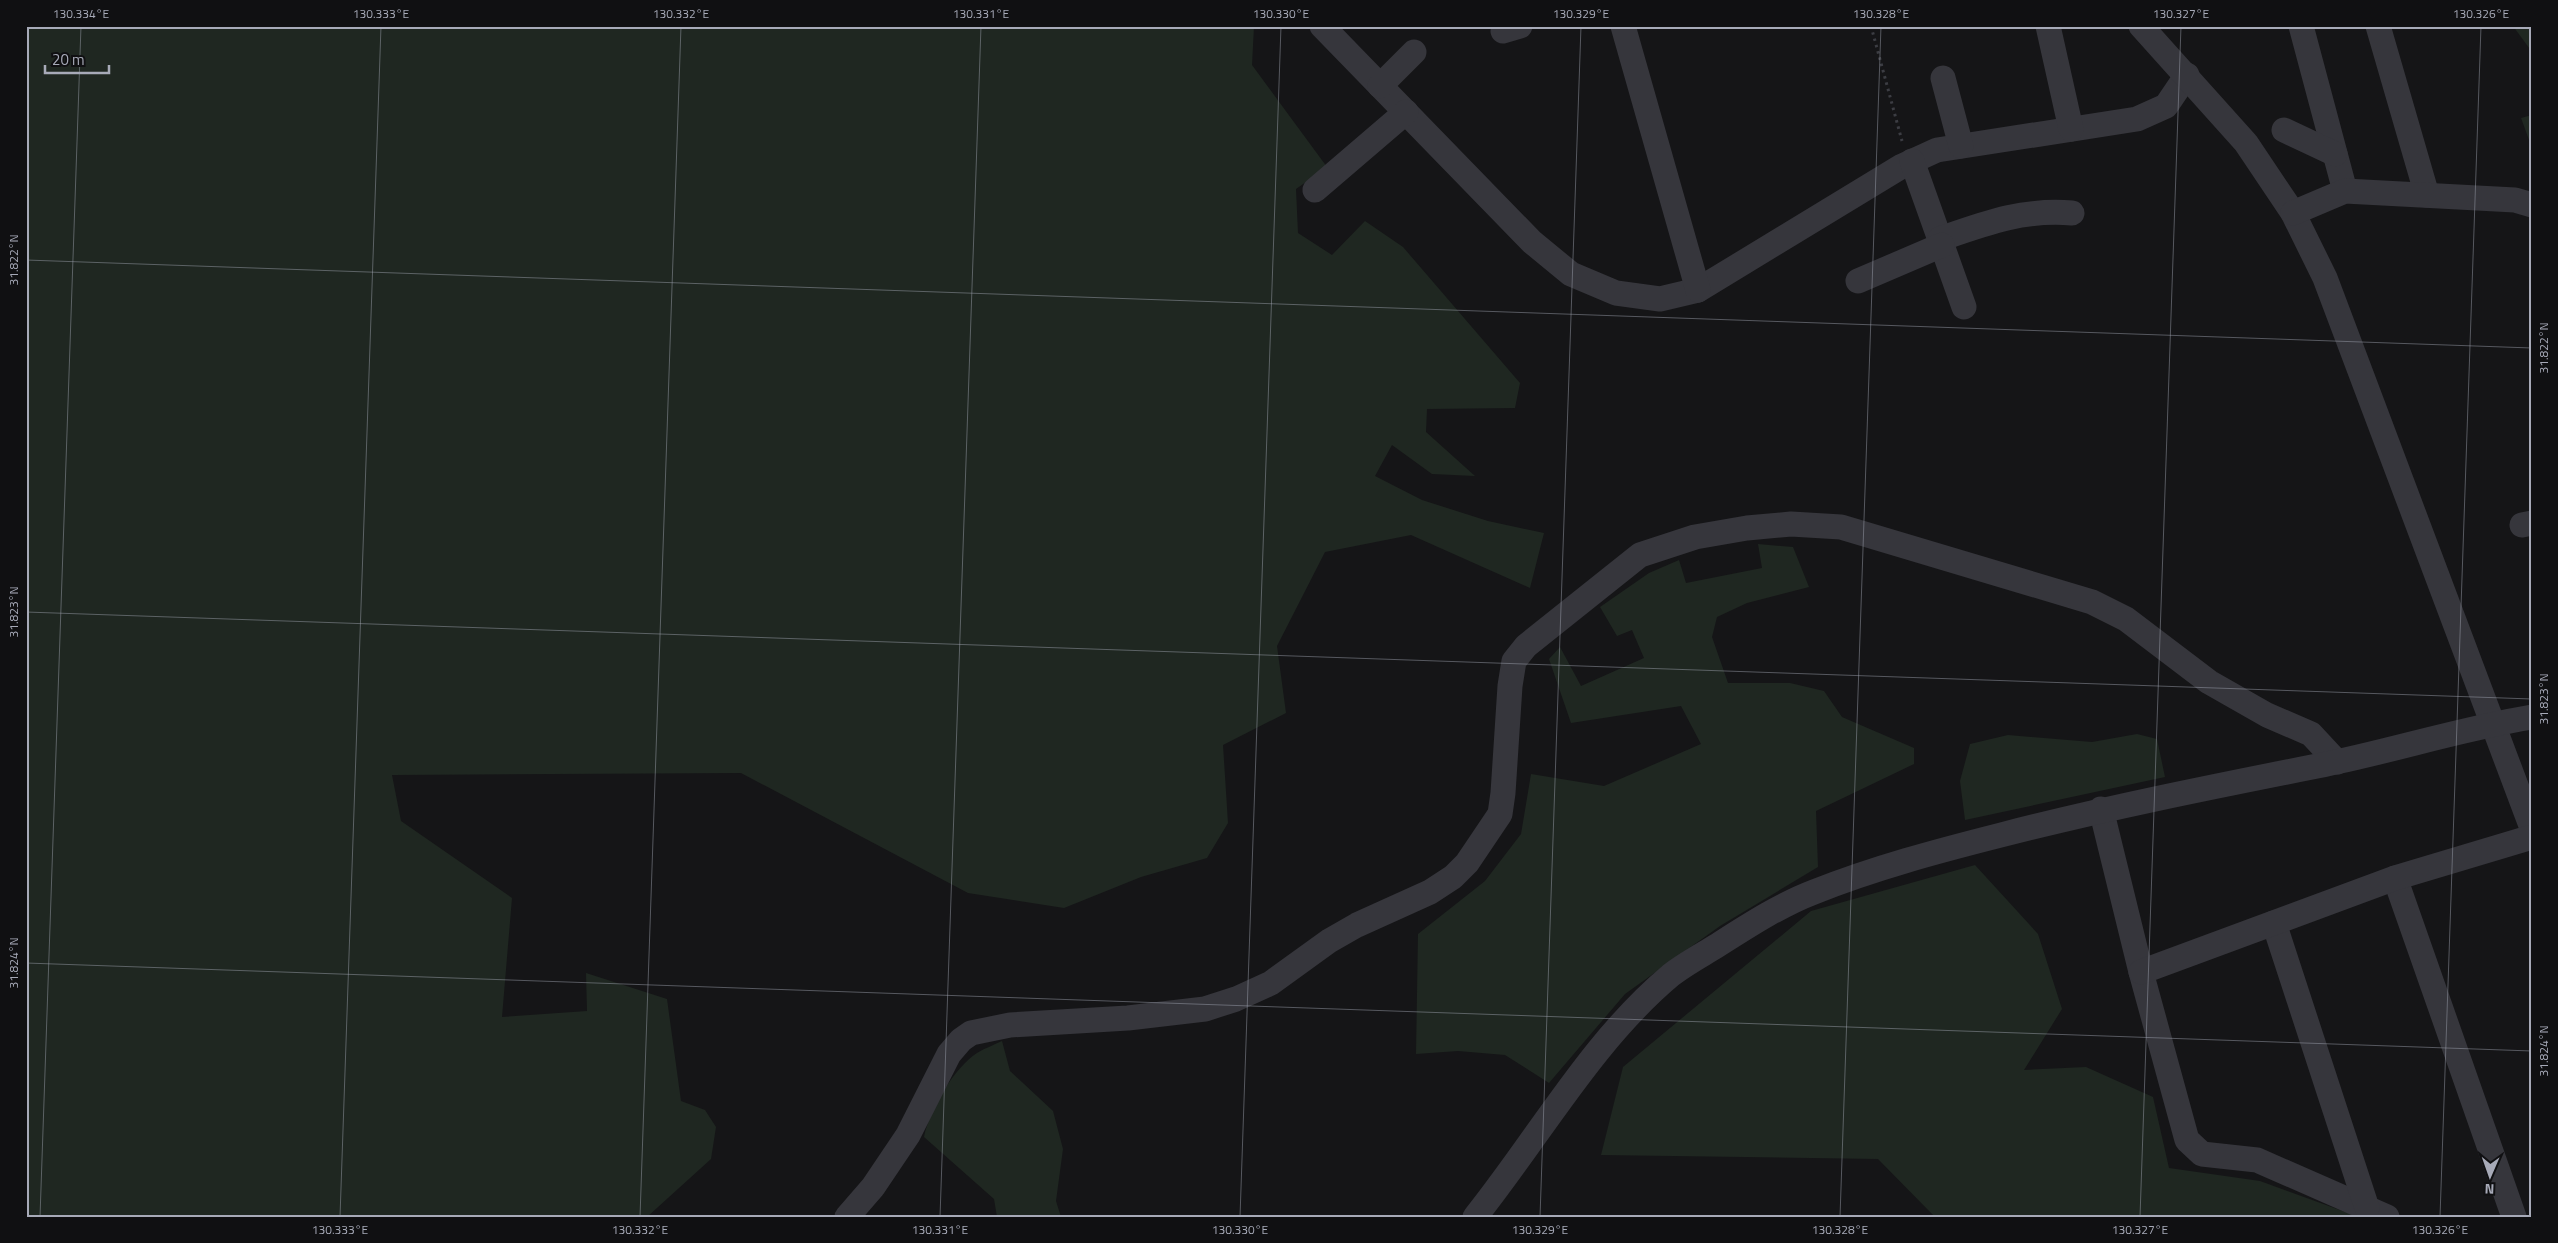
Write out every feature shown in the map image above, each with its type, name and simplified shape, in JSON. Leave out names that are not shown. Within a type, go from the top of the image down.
[{"type":"street","points":[[1322,26],[1532,242],[1571,274],[1616,293],[1660,299],[1698,290],[1910,162],[1937,150],[2137,119],[2166,106],[2187,76]]},
{"type":"street","points":[[1623,26],[1698,290]]},
{"type":"street","points":[[2048,26],[2071,129]]},
{"type":"street","points":[[2141,26],[2246,143],[2293,213],[2325,278],[2346,330],[2491,724],[2532,828]]},
{"type":"street","points":[[2301,26],[2345,191]]},
{"type":"street","points":[[2378,26],[2427,195]]},
{"type":"street","points":[[1380,86],[1414,52]]},
{"type":"street","points":[[1943,78],[1961,146]]},
{"type":"street","points":[[1315,190],[1406,112]]},
{"type":"street","points":[[2284,130],[2335,154]]},
{"type":"street","points":[[1910,162],[1964,307]]},
{"type":"street","points":[[2293,213],[2345,191],[2515,200],[2532,205]]},
{"type":"street","points":[[1858,281],[1941,242],[2003,217],[2046,211],[2072,213]]},
{"type":"street","points":[[847,1217],[873,1187],[908,1134],[949,1054],[961,1040],[971,1033],[1010,1025],[1128,1018],[1205,1009],[1236,999],[1271,984],[1329,940],[1357,925],[1430,892],[1453,877],[1467,863],[1500,814],[1510,686],[1514,661],[1526,646],[1640,555],[1695,536],[1790,524],[1841,527],[2092,602],[2126,619],[2209,682],[2267,715],[2311,734],[2337,762]]},
{"type":"street","points":[[1475,1217],[1515,1167],[1583,1070],[1624,1020],[1672,974],[1742,930],[1811,893],[1941,850],[2101,809],[2337,762],[2491,724],[2532,717]]},
{"type":"street","points":[[2101,809],[2141,972],[2187,1140],[2202,1154],[2257,1160],[2377,1212]]},
{"type":"street","points":[[2141,972],[2395,878],[2532,836]]},
{"type":"street","points":[[2395,878],[2514,1217]]},
{"type":"street","points":[[2274,922],[2377,1212]]},
{"type":"path","points":[[1871,26],[1910,162]]},
{"type":"shaded area","points":[[26,26],[1254,26],[1252,65],[1327,167],[1296,189],[1298,233],[1332,255],[1365,221],[1403,247],[1520,383],[1515,408],[1427,409],[1426,432],[1475,476],[1432,474],[1392,445],[1375,476],[1422,500],[1488,521],[1544,533],[1530,588],[1411,535],[1325,552],[1277,646],[1286,713],[1223,745],[1228,823],[1207,858],[1141,877],[1064,908],[968,893],[741,773],[392,775],[401,821],[512,898],[502,1017],[587,1011],[586,973],[667,999],[681,1101],[705,1110],[716,1127],[711,1159],[647,1217],[26,1217]]},
{"type":"shaded area","points":[[2513,26],[2532,26],[2532,52]]},
{"type":"shaded area","points":[[2532,115],[2532,148],[2521,118]]},
{"type":"shaded area","points":[[1758,544],[1793,547],[1809,587],[1747,603],[1717,617],[1712,637],[1728,683],[1790,683],[1824,691],[1842,717],[1914,748],[1914,764],[1816,811],[1818,867],[1720,926],[1625,994],[1549,1083],[1505,1055],[1458,1051],[1416,1054],[1418,934],[1485,881],[1521,834],[1531,774],[1604,786],[1701,744],[1681,706],[1571,723],[1549,659],[1560,647],[1581,686],[1644,658],[1632,630],[1617,636],[1600,607],[1649,573],[1679,560],[1686,583],[1762,568]]},
{"type":"shaded area","points":[[2137,734],[2157,739],[2165,777],[1965,820],[1960,781],[1970,744],[2008,735],[2092,742]]},
{"type":"shaded area","points":[[1975,865],[2038,934],[2062,1009],[2024,1070],[2086,1067],[2153,1097],[2169,1168],[2260,1181],[2359,1217],[1935,1217],[1878,1159],[1601,1155],[1623,1067],[1811,911]]},
{"type":"shaded area","points":[[1002,1041],[1010,1071],[1053,1111],[1063,1149],[1056,1201],[1061,1217],[997,1217],[994,1199],[924,1137],[937,1102],[960,1069],[977,1053]]}]
